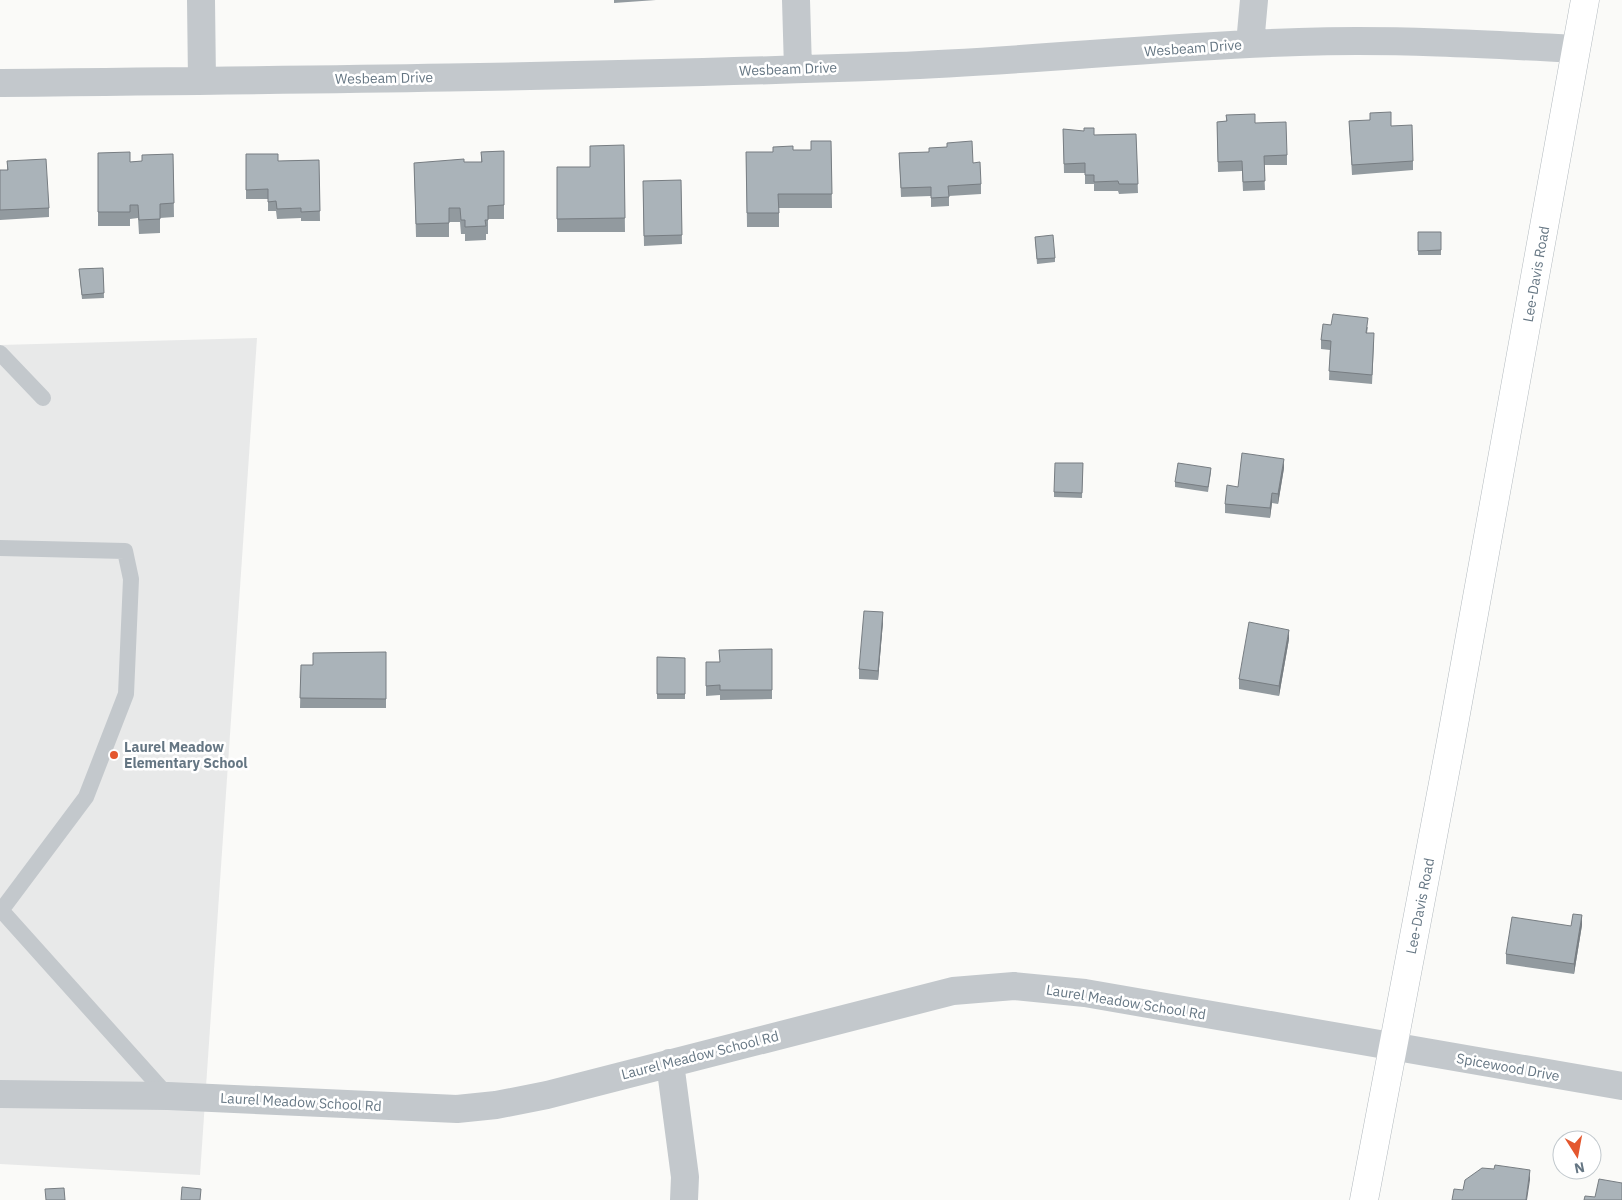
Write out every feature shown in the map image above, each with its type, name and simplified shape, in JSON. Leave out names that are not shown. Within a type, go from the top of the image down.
[{"type":"main road","name":"Lee-Davis Road","points":[[1364,1200],[1486,547],[1585,0]]},
{"type":"street","points":[[201,0],[202,81]]},
{"type":"street","points":[[796,0],[798,69]]},
{"type":"street","points":[[1250,44],[1254,0]]},
{"type":"street","name":"Wesbeam Drive","points":[[0,83],[202,81],[798,69],[947,64],[1250,44],[1440,42],[1576,49]]},
{"type":"street","name":"Laurel Meadow School Rd","points":[[0,1094],[168,1096],[456,1109],[496,1105],[547,1094],[953,991],[1014,986],[1085,992],[1393,1047]]},
{"type":"street","name":"Spicewood Drive","points":[[1393,1047],[1622,1086]]},
{"type":"street","points":[[670,1062],[685,1177],[684,1200]]},
{"type":"lane","points":[[0,353],[43,398]]},
{"type":"lane","points":[[0,548],[125,551],[131,579],[126,694],[86,797],[1,911],[168,1096]]},
{"type":"shaded area","name":"Laurel Meadow Elementary School","points":[[257,338],[200,1175],[0,1164],[0,345]]},
{"type":"building","points":[[1391,112],[1391,126],[1412,125],[1413,161],[1352,165],[1349,121],[1370,120],[1370,113]]},
{"type":"building","points":[[1255,114],[1255,123],[1286,122],[1287,155],[1264,156],[1265,181],[1243,182],[1242,161],[1218,162],[1217,122],[1227,121],[1226,115]]},
{"type":"building","points":[[1084,128],[1094,128],[1094,135],[1136,134],[1138,184],[1119,184],[1118,181],[1094,182],[1094,175],[1085,175],[1085,163],[1064,164],[1063,129],[1084,131]]},
{"type":"building","points":[[811,141],[831,141],[832,194],[778,194],[779,213],[747,213],[746,152],[773,152],[773,147],[793,146],[793,150],[811,150]]},
{"type":"building","points":[[972,141],[973,163],[980,162],[981,184],[948,186],[949,197],[931,198],[931,187],[901,188],[899,153],[929,152],[929,148],[947,147],[947,143]]},
{"type":"building","points":[[624,145],[625,218],[557,219],[557,167],[590,167],[590,146]]},
{"type":"building","points":[[504,151],[504,205],[488,206],[488,220],[485,220],[486,226],[465,227],[465,220],[461,220],[460,208],[449,208],[449,223],[416,224],[414,163],[464,159],[464,162],[482,162],[481,152]]},
{"type":"building","points":[[130,152],[130,162],[142,161],[142,155],[173,154],[174,203],[160,204],[160,219],[139,220],[138,205],[130,205],[130,212],[98,212],[98,153]]},
{"type":"building","points":[[246,154],[278,154],[278,161],[319,160],[320,211],[301,212],[301,208],[277,209],[276,201],[268,202],[268,189],[246,190]]},
{"type":"building","points":[[46,159],[49,208],[0,210],[0,170],[8,170],[7,161]]},
{"type":"building","points":[[681,180],[682,235],[644,236],[643,181]]},
{"type":"building","points":[[1418,232],[1441,232],[1441,250],[1418,251]]},
{"type":"building","points":[[1053,235],[1055,258],[1037,259],[1035,237]]},
{"type":"building","points":[[103,268],[104,293],[82,295],[79,269]]},
{"type":"building","points":[[1333,314],[1368,318],[1366,333],[1374,333],[1372,375],[1329,371],[1331,341],[1321,340],[1323,324],[1331,325]]},
{"type":"building","points":[[1242,453],[1284,459],[1278,494],[1272,493],[1270,508],[1225,504],[1227,485],[1238,487]]},
{"type":"building","points":[[1055,463],[1083,463],[1082,493],[1054,492]]},
{"type":"building","points":[[1178,463],[1211,468],[1208,487],[1175,482]]},
{"type":"building","points":[[864,611],[883,612],[878,671],[859,669]]},
{"type":"building","points":[[1249,622],[1289,630],[1279,686],[1239,679]]},
{"type":"building","points":[[772,649],[772,690],[720,690],[720,685],[706,686],[706,662],[720,662],[719,650]]},
{"type":"building","points":[[386,652],[386,699],[300,698],[301,665],[313,665],[313,653]]},
{"type":"building","points":[[657,657],[685,658],[685,694],[657,694]]},
{"type":"building","points":[[1573,914],[1582,915],[1574,964],[1506,954],[1512,917],[1571,926]]},
{"type":"building","points":[[1495,1165],[1530,1170],[1526,1200],[1452,1200],[1454,1189],[1463,1190],[1465,1180],[1482,1168],[1494,1169]]},
{"type":"building","points":[[1599,1180],[1622,1183],[1622,1200],[1584,1200],[1585,1196],[1595,1197]]},
{"type":"building","points":[[182,1187],[201,1189],[200,1200],[181,1200]]},
{"type":"building","points":[[64,1188],[65,1200],[46,1200],[45,1189]]},
{"type":"place","name":"Laurel Meadow Elementary School","points":[[114,755]]}]
